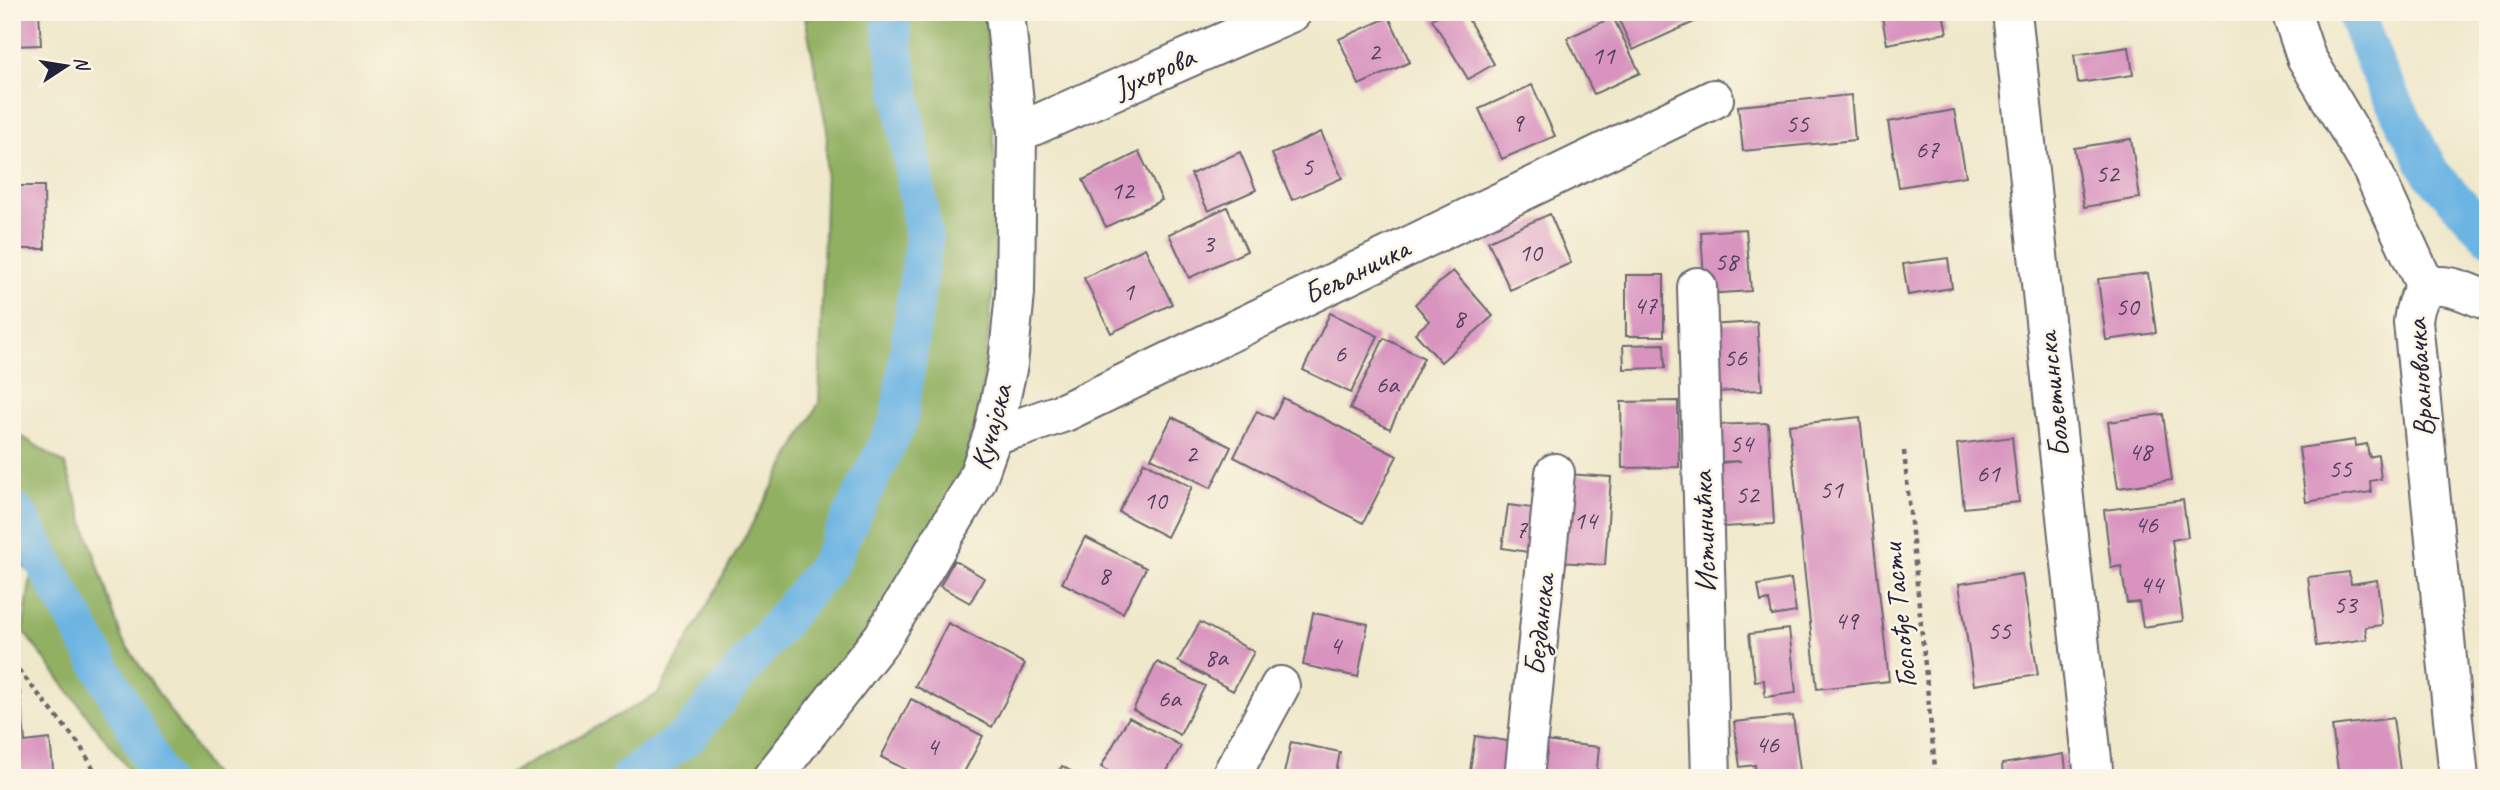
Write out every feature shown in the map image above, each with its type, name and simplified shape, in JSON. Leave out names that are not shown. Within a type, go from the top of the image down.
[{"type":"street","name":"Кучајска","points":[[772,778],[883,637],[976,482],[993,433],[1008,364],[1015,293],[1017,133],[1005,12]]},
{"type":"street","name":"Јухорова","points":[[1017,133],[1292,12]]},
{"type":"street","name":"Бољетинска","points":[[2012,12],[2094,778]]},
{"type":"street","name":"Врановачка","points":[[2291,12],[2306,57],[2369,163],[2427,289],[2414,308],[2414,344],[2459,778]]},
{"type":"street","name":"Бељаничка","points":[[993,433],[1022,427],[1065,412],[1714,99]]},
{"type":"street","points":[[2427,289],[2448,285],[2488,301]]},
{"type":"street","name":"Истинићка","points":[[1698,286],[1712,778]]},
{"type":"street","name":"Безданска","points":[[1524,778],[1555,472]]},
{"type":"street","points":[[1230,778],[1280,686]]},
{"type":"path","name":"Госпође Тасти","points":[[1904,451],[1936,778]]},
{"type":"path","points":[[12,662],[79,744],[99,778]]},
{"type":"green space","points":[[804,12],[986,12],[999,231],[978,437],[878,640],[768,778],[501,778],[658,694],[819,403],[827,130]]},
{"type":"green space","points":[[12,430],[65,464],[122,639],[215,778],[135,778],[23,631],[31,574],[12,554]]},
{"type":"building","points":[[12,12],[39,12],[41,45],[12,46]]},
{"type":"building","points":[[1444,12],[1464,12],[1494,64],[1468,79],[1432,19]]},
{"type":"building","points":[[1615,12],[1700,12],[1703,18],[1633,50]]},
{"type":"building","points":[[1881,12],[1943,12],[1947,33],[1887,44]]},
{"type":"building","points":[[1389,17],[1410,62],[1359,85],[1339,39]]},
{"type":"building","points":[[1613,17],[1640,73],[1594,94],[1567,38]]},
{"type":"building","points":[[2129,47],[2133,75],[2078,83],[2074,55]]},
{"type":"building","points":[[1532,85],[1555,136],[1502,159],[1479,109]]},
{"type":"building","points":[[1851,95],[1855,140],[1743,151],[1738,106]]},
{"type":"building","points":[[1954,110],[1966,176],[1899,187],[1888,122]]},
{"type":"building","points":[[1321,132],[1342,178],[1292,200],[1272,154]]},
{"type":"building","points":[[2131,139],[2140,198],[2084,207],[2074,148]]},
{"type":"building","points":[[1139,152],[1162,200],[1106,227],[1083,180]]},
{"type":"building","points":[[1240,152],[1256,190],[1208,211],[1191,174]]},
{"type":"building","points":[[12,186],[44,186],[45,249],[12,249]]},
{"type":"building","points":[[1227,207],[1247,251],[1189,278],[1169,234]]},
{"type":"building","points":[[1550,214],[1571,263],[1510,290],[1488,241]]},
{"type":"building","points":[[1746,229],[1751,291],[1705,294],[1701,232]]},
{"type":"building","points":[[1145,248],[1172,304],[1111,333],[1084,278]]},
{"type":"building","points":[[1948,258],[1952,288],[1908,295],[1903,264]]},
{"type":"building","points":[[1453,271],[1493,316],[1441,362],[1415,333],[1429,321],[1415,304]]},
{"type":"building","points":[[2148,273],[2156,333],[2106,340],[2098,279]]},
{"type":"building","points":[[1626,275],[1664,275],[1664,336],[1626,336]]},
{"type":"building","points":[[1330,313],[1378,336],[1351,393],[1303,370]]},
{"type":"building","points":[[1757,322],[1762,390],[1713,392],[1708,325]]},
{"type":"building","points":[[1384,338],[1424,358],[1390,429],[1350,409]]},
{"type":"building","points":[[1664,344],[1665,368],[1624,369],[1623,345]]},
{"type":"building","points":[[1283,398],[1397,456],[1363,523],[1234,457],[1257,411],[1273,419]]},
{"type":"building","points":[[1678,401],[1679,467],[1622,468],[1621,402]]},
{"type":"building","points":[[2163,414],[2172,480],[2118,488],[2108,422]]},
{"type":"building","points":[[1172,417],[1231,447],[1211,488],[1151,458]]},
{"type":"building","points":[[1860,417],[1889,681],[1817,689],[1789,425]]},
{"type":"building","points":[[1768,423],[1774,524],[1723,527],[1719,463],[1741,461],[1714,462],[1713,425]]},
{"type":"building","points":[[2012,437],[2019,502],[1964,508],[1957,444]]},
{"type":"building","points":[[2355,440],[2356,446],[2367,444],[2369,457],[2378,455],[2381,479],[2370,481],[2371,492],[2306,502],[2299,448]]},
{"type":"building","points":[[1144,462],[1192,487],[1167,537],[1119,512]]},
{"type":"building","points":[[1566,474],[1611,477],[1605,565],[1560,562]]},
{"type":"building","points":[[2183,500],[2188,537],[2172,540],[2183,621],[2143,627],[2139,602],[2127,603],[2121,566],[2111,568],[2104,510]]},
{"type":"building","points":[[1508,505],[1540,509],[1534,553],[1502,548]]},
{"type":"building","points":[[1085,537],[1146,568],[1123,613],[1062,583]]},
{"type":"building","points":[[954,560],[984,578],[970,603],[940,586]]},
{"type":"building","points":[[2349,572],[2351,584],[2377,580],[2382,625],[2365,627],[2367,639],[2316,646],[2308,577]]},
{"type":"building","points":[[2022,574],[2038,675],[1974,685],[1959,584]]},
{"type":"building","points":[[1791,579],[1796,612],[1772,616],[1769,600],[1761,602],[1758,585]]},
{"type":"building","points":[[1313,613],[1368,624],[1358,677],[1303,665]]},
{"type":"building","points":[[1200,622],[1254,652],[1233,691],[1178,661]]},
{"type":"building","points":[[948,623],[1025,664],[992,727],[915,686]]},
{"type":"building","points":[[1789,629],[1796,693],[1765,697],[1764,680],[1755,681],[1749,634]]},
{"type":"building","points":[[1157,662],[1205,686],[1180,735],[1133,710]]},
{"type":"building","points":[[20,691],[25,742],[50,739],[54,778],[12,778],[12,692]]},
{"type":"building","points":[[911,699],[983,736],[961,778],[922,778],[881,757]]},
{"type":"building","points":[[1793,716],[1801,778],[1756,778],[1755,765],[1740,767],[1734,722]]},
{"type":"building","points":[[1129,717],[1181,746],[1163,778],[1120,778],[1101,767]]},
{"type":"building","points":[[2393,718],[2401,778],[2339,778],[2332,726]]},
{"type":"building","points":[[1475,736],[1514,742],[1508,778],[1469,778]]},
{"type":"building","points":[[1543,741],[1599,747],[1596,778],[1540,778]]},
{"type":"building","points":[[1291,742],[1340,752],[1335,778],[1283,778]]},
{"type":"building","points":[[2064,754],[2067,778],[2003,778],[2002,764]]},
{"type":"building","points":[[1062,766],[1083,778],[1056,778]]},
{"type":"waterway","points":[[629,778],[688,736],[828,565],[899,420],[924,238],[889,12]]},
{"type":"waterway","points":[[2355,12],[2377,69],[2431,173],[2488,235]]},
{"type":"waterway","points":[[12,509],[20,518],[160,778]]}]
